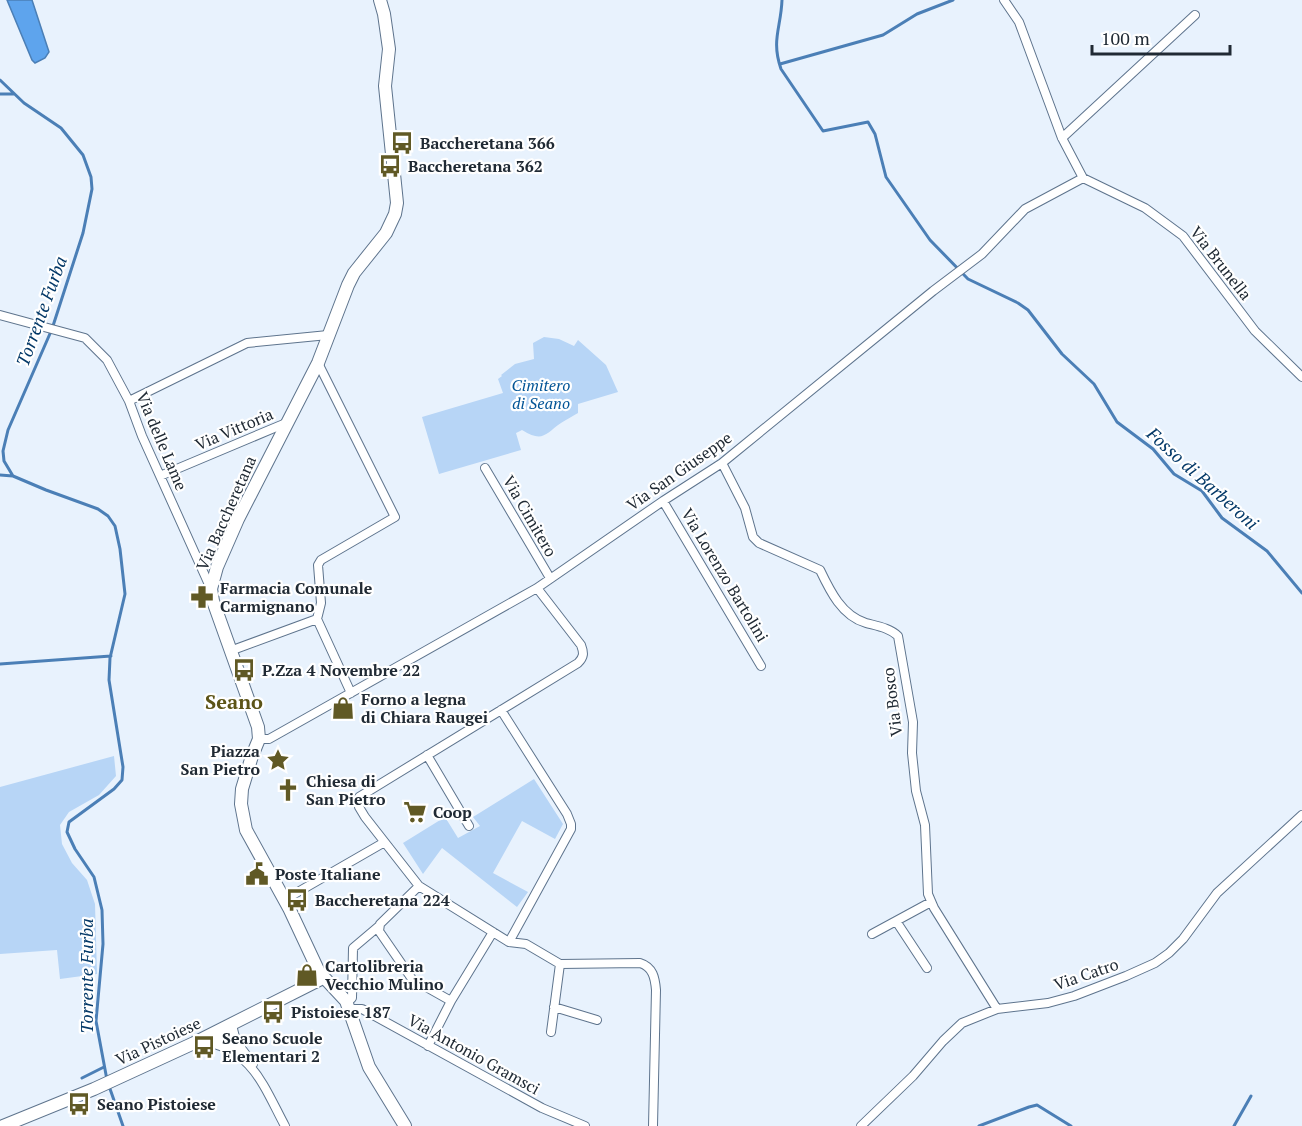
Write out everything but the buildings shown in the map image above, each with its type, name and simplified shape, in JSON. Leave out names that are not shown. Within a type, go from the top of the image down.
[{"type":"street","name":"Via Baccheretana","points":[[262,739],[213,601],[211,588],[217,567],[238,519],[318,363],[354,273],[386,233],[395,214],[396,203],[385,86],[388,49],[380,0]]},
{"type":"street","points":[[1004,0],[1024,33],[1062,138],[1083,178]]},
{"type":"street","points":[[1062,138],[1195,15]]},
{"type":"street","name":"Via San Giuseppe","points":[[262,739],[269,739],[537,588],[722,463],[982,254],[1025,209],[1083,178]]},
{"type":"street","name":"Via Brunella","points":[[1083,178],[1145,208],[1183,236],[1255,330],[1302,377]]},
{"type":"street","name":"Via delle Lame","points":[[0,315],[85,338],[107,360],[129,401],[142,436],[211,588]]},
{"type":"street","points":[[129,401],[247,343],[328,335]]},
{"type":"street","points":[[318,363],[395,517],[321,560],[318,565],[321,603],[317,619],[351,693]]},
{"type":"street","name":"Via Vittoria","points":[[160,476],[286,423]]},
{"type":"street","name":"Via Bosco","points":[[722,463],[745,508],[753,537],[759,543],[820,570],[835,600],[851,615],[857,620],[888,630],[898,636],[912,722],[916,790],[925,825],[928,894],[997,1009]]},
{"type":"street","name":"Via Cimitero","points":[[485,468],[550,578]]},
{"type":"street","name":"Via Lorenzo Bartolini","points":[[663,501],[761,666]]},
{"type":"street","points":[[537,588],[581,645],[584,651],[583,658],[359,797],[359,807],[383,843],[419,886],[509,942],[526,945],[560,964],[640,963],[648,966],[653,973],[656,990],[653,1126]]},
{"type":"street","points":[[230,651],[317,619]]},
{"type":"street","points":[[501,710],[567,814],[571,824],[571,829],[509,942]]},
{"type":"street","points":[[262,739],[252,756],[242,789],[241,804],[246,830],[323,978],[348,1006],[369,1067],[405,1126]]},
{"type":"street","points":[[427,755],[470,826]]},
{"type":"street","name":"Via Catro","points":[[861,1126],[913,1076],[962,1023],[997,1009],[1047,1003],[1074,996],[1155,963],[1184,939],[1217,893],[1302,815]]},
{"type":"street","points":[[284,900],[383,843]]},
{"type":"street","points":[[348,1006],[352,998],[353,948],[379,929],[419,886]]},
{"type":"street","points":[[872,934],[931,902]]},
{"type":"street","points":[[896,921],[927,968]]},
{"type":"street","points":[[379,929],[412,979],[451,1001]]},
{"type":"street","points":[[428,1046],[451,1001],[493,932]]},
{"type":"street","points":[[551,1032],[560,964]]},
{"type":"street","name":"Via Pistoiese","points":[[3,1126],[16,1124],[212,1035],[323,978]]},
{"type":"street","name":"Via Antonio Gramsci","points":[[348,1006],[362,1009],[542,1108],[585,1126]]},
{"type":"street","points":[[554,1007],[597,1020]]},
{"type":"street","points":[[232,1025],[241,1048],[253,1063],[256,1073],[285,1126]]},
{"type":"street","points":[[212,1035],[241,1048]]},
{"type":"street","points":[[199,1041],[220,1045],[236,1053],[256,1073]]},
{"type":"green space","name":"Cimitero di Seano","points":[[544,337],[559,339],[574,346],[578,340],[606,365],[618,392],[578,404],[578,413],[543,436],[535,436],[522,430],[516,433],[521,450],[439,474],[422,417],[503,393],[498,379],[515,364],[534,359],[533,343]]},
{"type":"green space","points":[[114,756],[116,776],[99,795],[69,812],[60,825],[62,844],[72,863],[87,880],[95,904],[97,974],[60,979],[57,950],[0,954],[0,787]]},
{"type":"green space","points":[[534,779],[563,824],[555,839],[522,821],[493,873],[528,892],[517,907],[442,848],[423,874],[403,843],[445,817],[458,838],[480,826],[473,817]]},
{"type":"water","points":[[7,0],[32,0],[49,52],[45,58],[35,63],[32,60]]},
{"type":"waterway","name":"Fosso di Barberoni","points":[[782,0],[777,42],[781,69],[823,131],[868,122],[875,134],[886,177],[930,240],[968,279],[1028,310],[1062,354],[1094,384],[1117,422],[1153,449],[1174,474],[1202,491],[1222,518],[1267,551],[1302,593]]},
{"type":"waterway","points":[[780,64],[883,35],[917,14],[953,0]]},
{"type":"waterway","name":"Torrente Furba","points":[[0,80],[24,103],[61,128],[83,155],[91,177],[92,189],[83,233],[52,329],[8,430],[3,451],[4,461],[13,476],[98,509],[108,516],[115,526],[120,549],[125,594],[110,658],[109,680],[123,767],[122,780],[114,789],[69,822],[67,832],[75,849],[94,877],[102,910],[103,944],[96,1021],[107,1080]]},
{"type":"waterway","points":[[0,94],[14,94]]},
{"type":"waterway","points":[[0,475],[13,476]]},
{"type":"waterway","points":[[0,664],[111,656]]},
{"type":"waterway","points":[[82,1078],[104,1067]]},
{"type":"waterway","name":"Torrente Furba","points":[[109,1086],[123,1126]]},
{"type":"waterway","points":[[1234,1126],[1251,1096]]},
{"type":"waterway","points":[[979,1126],[1037,1105],[1071,1126]]},
{"type":"place","name":"Baccheretana 366","points":[[402,143]]},
{"type":"place","name":"Baccheretana 362","points":[[390,166]]},
{"type":"place","name":"Farmacia Comunale Carmignano","points":[[202,597]]},
{"type":"place","name":"P.Zza 4 Novembre 22","points":[[244,670]]},
{"type":"place","name":"Forno a legna di Chiara Raugei","points":[[343,708]]},
{"type":"place","name":"Piazza San Pietro","points":[[278,760]]},
{"type":"place","name":"Chiesa di San Pietro","points":[[288,790]]},
{"type":"place","name":"Coop","points":[[415,812]]},
{"type":"place","name":"Poste Italiane","points":[[257,874]]},
{"type":"place","name":"Baccheretana 224","points":[[297,900]]},
{"type":"place","name":"Cartolibreria Vecchio Mulino","points":[[307,975]]},
{"type":"place","name":"Pistoiese 187","points":[[273,1012]]},
{"type":"place","name":"Seano Scuole Elementari 2","points":[[204,1047]]},
{"type":"place","name":"Seano Pistoiese","points":[[79,1104]]},
{"type":"district","name":"Seano","points":[[234,701]]}]
